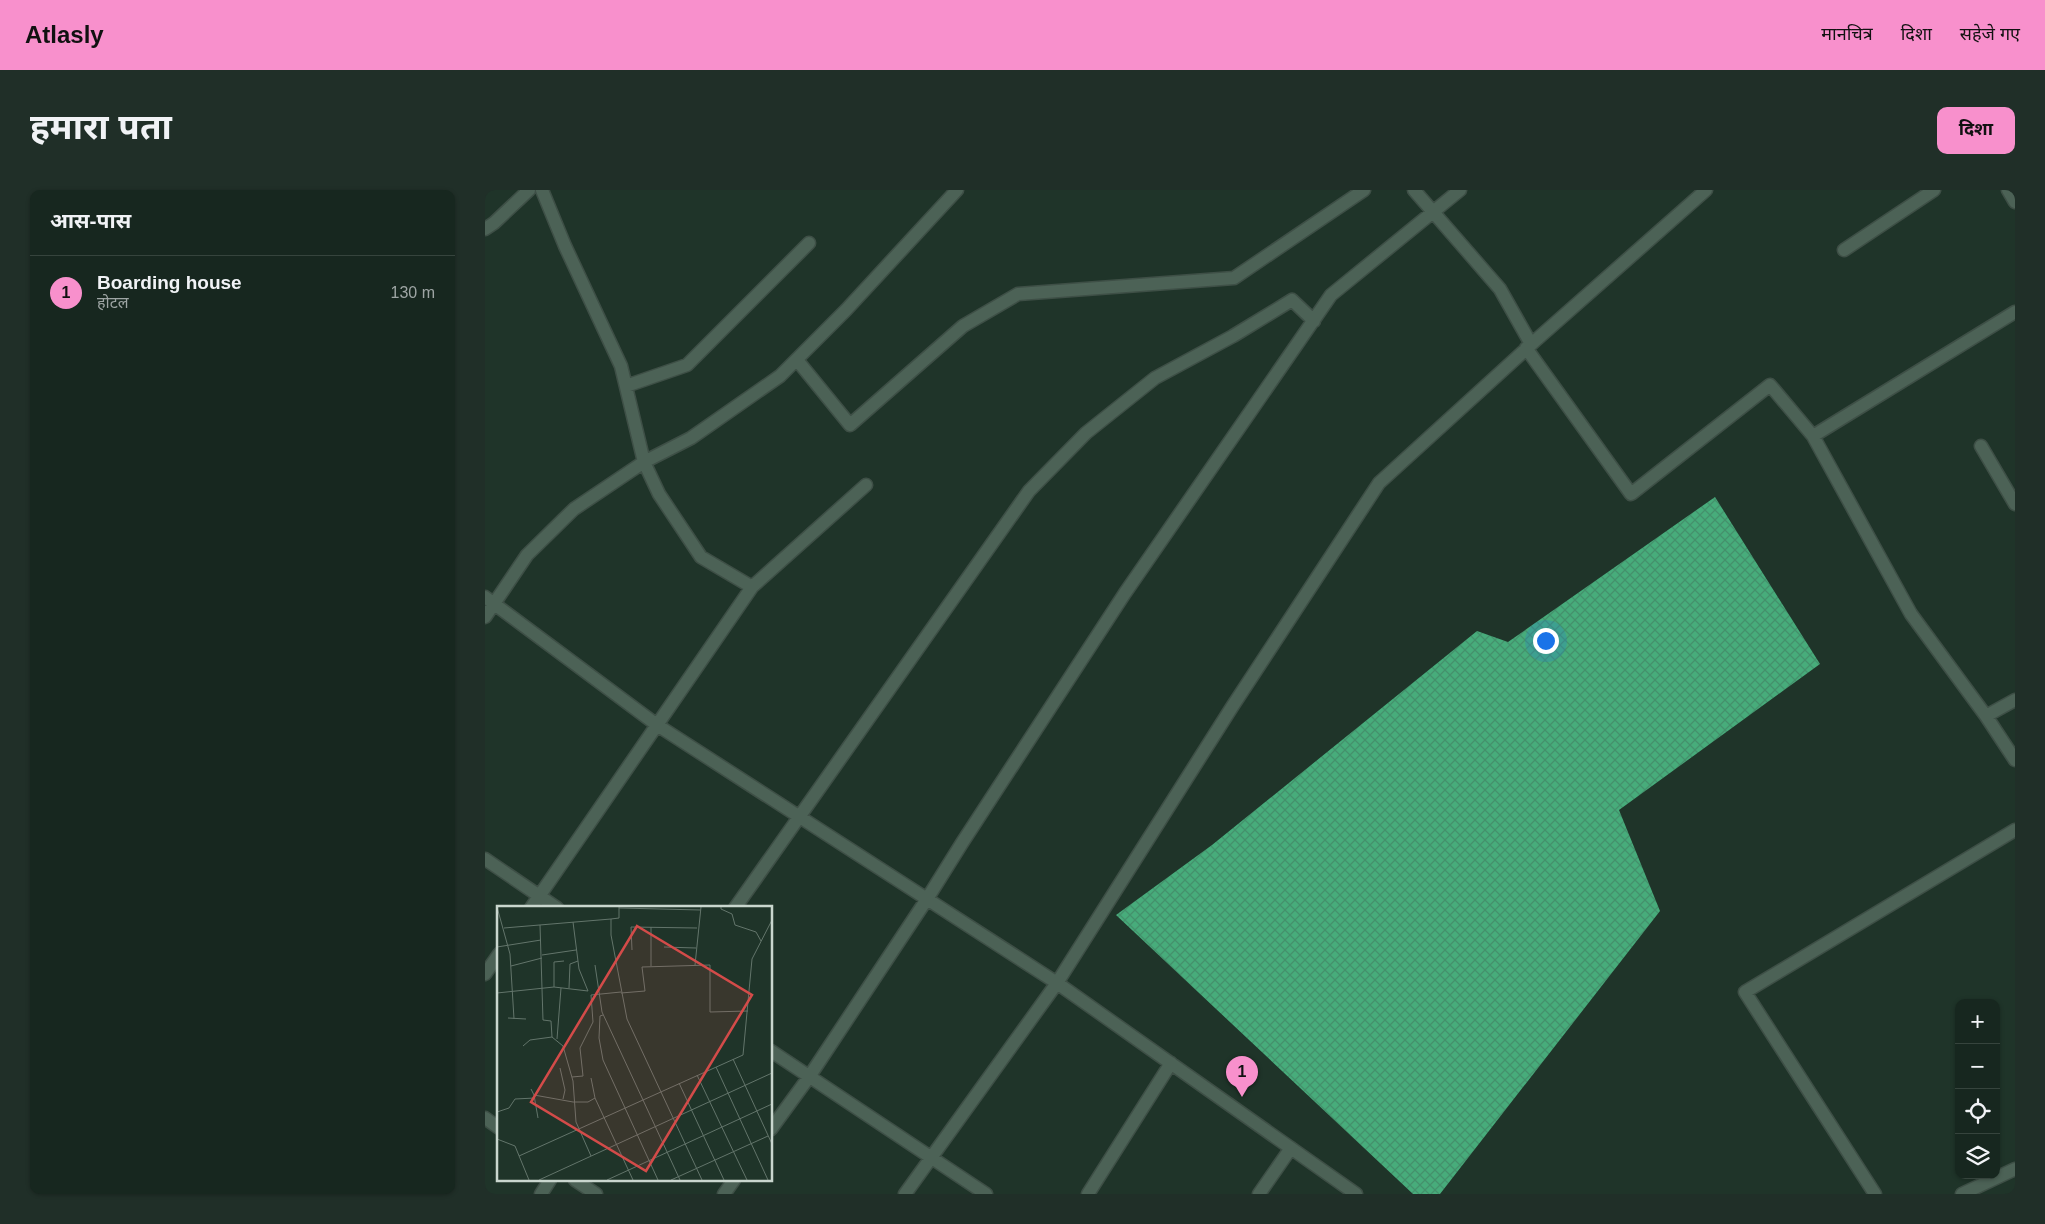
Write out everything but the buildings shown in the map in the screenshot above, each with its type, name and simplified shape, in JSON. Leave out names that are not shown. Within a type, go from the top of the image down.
[{"type":"street","points":[[542,190],[565,246],[621,366],[644,462],[659,494],[701,557],[752,587]]},
{"type":"street","points":[[485,617],[490,600],[527,555],[574,509],[644,462],[691,438],[780,376],[913,240],[957,190]]},
{"type":"street","points":[[797,360],[850,425],[963,326],[1018,294],[1234,278],[1364,190]]},
{"type":"street","points":[[1414,190],[1500,289],[1528,346],[1631,494],[1770,386],[1813,436],[1911,614],[1986,716],[2015,760]]},
{"type":"street","points":[[773,1127],[809,1077],[927,899],[1125,594],[1331,295],[1460,190]]},
{"type":"street","points":[[905,1194],[1057,983],[1232,707],[1379,484],[1528,346],[1706,190]]},
{"type":"street","points":[[1843,250],[1934,190]]},
{"type":"street","points":[[2008,190],[2015,202]]},
{"type":"street","points":[[485,229],[494,223],[521,193]]},
{"type":"street","points":[[625,386],[687,365],[809,243]]},
{"type":"street","points":[[736,906],[1029,491],[1086,433],[1155,378],[1233,336],[1292,300],[1314,321]]},
{"type":"street","points":[[1813,436],[2015,312]]},
{"type":"street","points":[[1981,446],[2015,504]]},
{"type":"street","points":[[532,906],[752,587],[865,485]]},
{"type":"street","points":[[490,600],[657,725],[1057,983],[1356,1194]]},
{"type":"street","points":[[1986,716],[2015,700]]},
{"type":"street","points":[[1875,1194],[1745,992],[2015,830]]},
{"type":"street","points":[[485,859],[554,906]]},
{"type":"street","points":[[485,974],[497,957]]},
{"type":"street","points":[[773,1052],[986,1194]]},
{"type":"street","points":[[1088,1194],[1171,1063]]},
{"type":"street","points":[[485,1118],[497,1127]]},
{"type":"street","points":[[1259,1194],[1291,1148]]},
{"type":"street","points":[[1962,1194],[2015,1169]]},
{"type":"street","points":[[541,1194],[549,1182]]},
{"type":"street","points":[[578,1182],[596,1194]]},
{"type":"street","points":[[724,1194],[733,1182]]},
{"type":"place","name":"Boarding house","points":[[1242,1097]]}]
